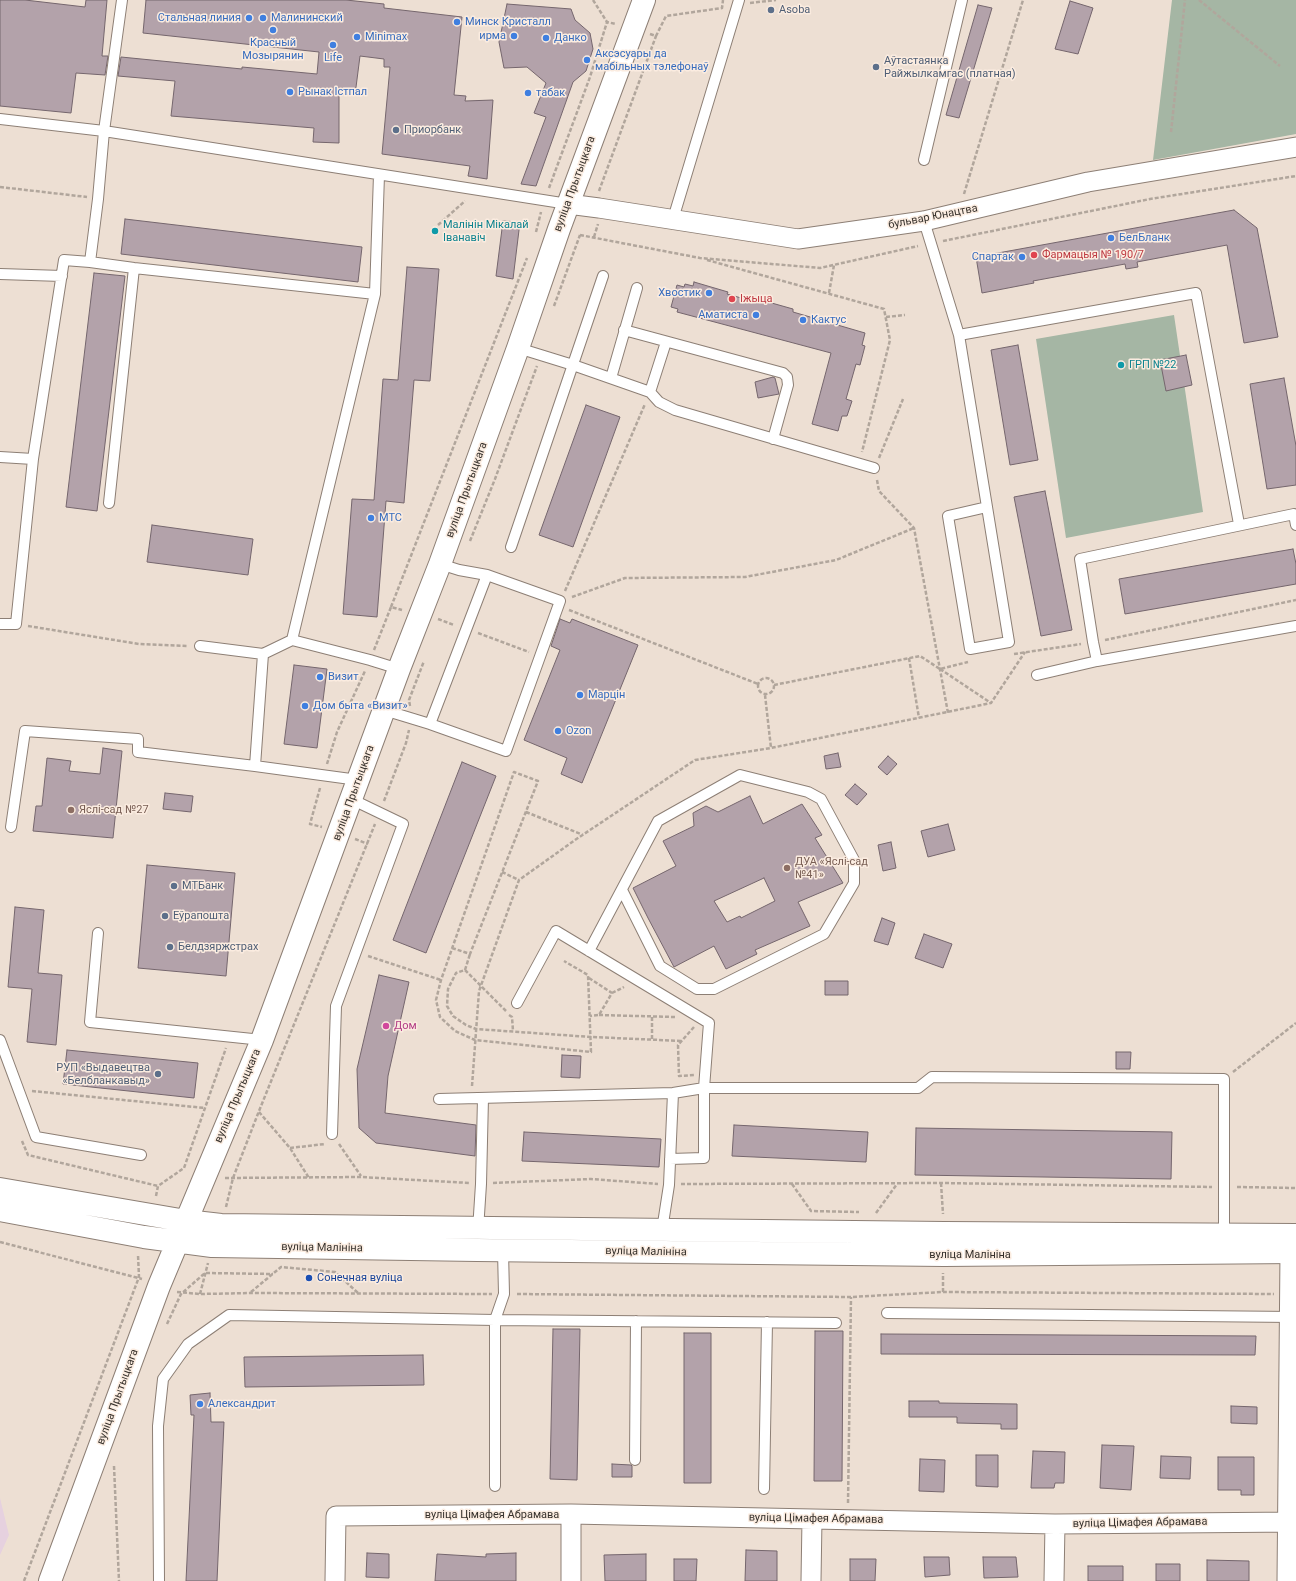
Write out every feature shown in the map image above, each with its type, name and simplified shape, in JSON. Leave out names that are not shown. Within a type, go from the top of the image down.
[{"type":"main road","name":"вуліца Прытыцкага","points":[[50,1581],[159,1286],[262,1040],[399,669],[440,564],[568,204],[644,0]]},
{"type":"main road","name":"вуліца Малініна","points":[[0,1189],[186,1221],[221,1225],[1224,1235],[1294,1246]]},
{"type":"main road","name":"вуліца Малініна","points":[[0,1210],[144,1237],[212,1246],[503,1251],[944,1255],[1294,1246]]},
{"type":"street","name":"бульвар Юнацтва","points":[[568,204],[798,239],[924,221],[1088,182],[1296,146]]},
{"type":"street","points":[[1287,1581],[1292,1522],[1293,1317],[1289,1294],[1294,1246]]},
{"type":"street","points":[[571,1514],[571,1581]]},
{"type":"street","name":"вуліца Цімафея Абрамава","points":[[335,1581],[336,1516],[571,1514],[1055,1524],[1292,1522]]},
{"type":"street","points":[[811,1581],[812,1519]]},
{"type":"street","points":[[1054,1581],[1055,1524]]},
{"type":"lane","points":[[90,262],[98,199],[104,131],[122,0]]},
{"type":"lane","points":[[673,219],[739,0]]},
{"type":"lane","points":[[924,160],[962,0]]},
{"type":"lane","points":[[0,119],[104,131],[568,204]]},
{"type":"lane","points":[[292,640],[375,294],[379,175]]},
{"type":"lane","points":[[924,221],[959,335],[987,507],[1008,642],[970,649],[948,516],[987,507]]},
{"type":"lane","points":[[0,624],[16,624],[33,460],[64,260],[375,294]]},
{"type":"lane","points":[[109,503],[134,268]]},
{"type":"lane","points":[[0,274],[62,276]]},
{"type":"lane","points":[[511,547],[603,276]]},
{"type":"lane","points":[[611,378],[637,288]]},
{"type":"lane","points":[[959,335],[1196,293],[1239,524]]},
{"type":"lane","points":[[624,330],[783,373],[787,377],[788,385],[773,439]]},
{"type":"lane","points":[[650,392],[666,342]]},
{"type":"lane","points":[[518,348],[541,354],[650,392],[659,402],[675,410],[874,468]]},
{"type":"lane","points":[[0,458],[33,460]]},
{"type":"lane","points":[[1097,661],[1080,559],[1295,513],[1296,525]]},
{"type":"lane","points":[[384,710],[506,750],[560,604],[487,576],[440,564]]},
{"type":"lane","points":[[430,724],[487,576]]},
{"type":"lane","points":[[1037,675],[1097,661],[1296,626]]},
{"type":"lane","points":[[200,646],[263,654],[292,640],[399,669]]},
{"type":"lane","points":[[255,766],[263,654]]},
{"type":"lane","points":[[11,827],[25,731],[138,739],[138,752],[255,766],[355,790],[380,813],[403,824],[336,1006],[332,1134]]},
{"type":"lane","points":[[589,951],[658,821],[740,775],[808,792],[821,799],[854,860],[854,883],[824,934],[714,989],[697,990],[660,966],[622,890]]},
{"type":"lane","points":[[517,1003],[556,931],[709,1023],[704,1088],[704,1158],[670,1159]]},
{"type":"lane","points":[[98,933],[90,1022],[262,1040]]},
{"type":"lane","points":[[0,1040],[36,1137],[141,1155]]},
{"type":"lane","points":[[439,1099],[673,1093],[704,1088],[918,1088],[932,1077],[1224,1079],[1224,1235]]},
{"type":"lane","points":[[662,1230],[669,1184],[673,1093]]},
{"type":"lane","points":[[477,1250],[483,1098]]},
{"type":"lane","points":[[495,1486],[495,1320],[504,1294],[503,1251]]},
{"type":"lane","points":[[887,1313],[1293,1317]]},
{"type":"lane","points":[[159,1581],[158,1426],[163,1379],[188,1344],[230,1315],[495,1320],[836,1323]]},
{"type":"lane","points":[[635,1460],[636,1321]]},
{"type":"lane","points":[[764,1489],[767,1322]]},
{"type":"path","points":[[963,237],[958,213],[1024,0]]},
{"type":"path","points":[[1171,132],[1185,0]]},
{"type":"path","points":[[1199,0],[1280,66]]},
{"type":"path","points":[[535,237],[544,201],[590,76],[607,22]]},
{"type":"path","points":[[594,237],[599,221],[599,191],[656,36]]},
{"type":"path","points":[[0,187],[98,199]]},
{"type":"path","points":[[438,225],[478,190]]},
{"type":"path","points":[[552,313],[580,235]]},
{"type":"path","points":[[391,608],[530,252]]},
{"type":"path","points":[[700,258],[884,309],[890,340],[859,464]]},
{"type":"path","points":[[829,293],[834,265]]},
{"type":"path","points":[[886,317],[905,316]]},
{"type":"path","points":[[470,542],[541,354]]},
{"type":"path","points":[[560,604],[650,392]]},
{"type":"path","points":[[874,468],[903,399]]},
{"type":"path","points":[[879,491],[914,528],[948,713]]},
{"type":"path","points":[[560,604],[625,578],[745,577],[836,560],[914,528]]},
{"type":"path","points":[[1010,655],[1093,642],[1296,600]]},
{"type":"path","points":[[560,604],[758,684]]},
{"type":"path","points":[[437,627],[442,613]]},
{"type":"path","points":[[440,620],[541,656]]},
{"type":"path","points":[[16,624],[139,644],[200,646]]},
{"type":"path","points":[[471,1098],[479,991],[519,880],[695,760],[770,748],[992,703],[1025,652]]},
{"type":"path","points":[[221,1225],[233,1178],[380,813],[406,743],[411,718],[410,700],[426,656]]},
{"type":"path","points":[[774,685],[920,656],[992,703]]},
{"type":"path","points":[[908,658],[919,718]]},
{"type":"path","points":[[940,669],[971,661]]},
{"type":"path","points":[[766,678],[771,680],[774,685],[772,692],[765,695],[759,692],[758,684],[761,680],[766,678]]},
{"type":"path","points":[[765,695],[770,748]]},
{"type":"path","points":[[465,970],[538,781],[514,772],[441,980],[436,1000],[440,1017],[455,1032],[475,1040],[591,1052],[588,975],[564,961]]},
{"type":"path","points":[[526,812],[583,836]]},
{"type":"path","points":[[502,872],[519,880]]},
{"type":"path","points":[[452,948],[470,954]]},
{"type":"path","points":[[356,952],[441,980]]},
{"type":"path","points":[[465,970],[512,1017],[513,1031]]},
{"type":"path","points":[[465,970],[456,973],[448,989],[447,1006],[453,1016],[476,1028],[591,1037],[683,1041]]},
{"type":"path","points":[[588,978],[612,993]]},
{"type":"path","points":[[599,1015],[612,993],[626,987]]},
{"type":"path","points":[[590,1016],[676,1017]]},
{"type":"path","points":[[652,1017],[652,1039]]},
{"type":"path","points":[[1224,1079],[1296,1023]]},
{"type":"path","points":[[696,1030],[694,1027],[678,1045],[679,1076],[700,1075]]},
{"type":"path","points":[[151,1214],[158,1186],[184,1168],[231,1037]]},
{"type":"path","points":[[18,1089],[205,1108]]},
{"type":"path","points":[[259,1111],[290,1148],[308,1178]]},
{"type":"path","points":[[332,1134],[361,1177]]},
{"type":"path","points":[[290,1148],[338,1143]]},
{"type":"path","points":[[184,1168],[204,1176],[233,1178],[361,1177],[480,1184],[591,1179],[669,1184],[897,1184],[1296,1188]]},
{"type":"path","points":[[791,1184],[811,1210],[862,1212]]},
{"type":"path","points":[[869,1213],[876,1214],[897,1184]]},
{"type":"path","points":[[24,1581],[139,1277],[137,1257],[144,1237]]},
{"type":"path","points":[[0,1242],[139,1277],[181,1294],[359,1293],[851,1297],[943,1292],[1289,1294]]},
{"type":"path","points":[[200,1294],[212,1246]]},
{"type":"path","points":[[251,1293],[281,1267],[335,1272],[359,1293]]},
{"type":"path","points":[[164,1329],[181,1294],[206,1272],[273,1274]]},
{"type":"path","points":[[848,1520],[851,1297]]},
{"type":"path","points":[[113,1458],[119,1581]]},
{"type":"shaded area","points":[[0,1498],[9,1535],[0,1555]]},
{"type":"green space","points":[[1172,0],[1296,0],[1296,134],[1153,160]]},
{"type":"green space","points":[[1174,315],[1203,512],[1066,538],[1036,339]]},
{"type":"building","points":[[0,0],[25,0],[85,7],[86,0],[107,0],[102,56],[108,56],[105,75],[76,73],[71,113],[0,106]]},
{"type":"building","points":[[146,0],[346,0],[384,4],[384,8],[462,17],[454,95],[466,96],[465,101],[493,100],[487,179],[468,176],[470,166],[382,154],[390,67],[384,67],[384,59],[360,56],[355,95],[339,94],[339,143],[313,142],[314,128],[171,116],[175,81],[118,76],[121,57],[242,69],[242,67],[317,74],[319,52],[143,33]]},
{"type":"building","points":[[1070,1],[1093,8],[1078,54],[1055,49]]},
{"type":"building","name":"Данко","points":[[507,4],[571,9],[575,20],[590,33],[593,49],[586,71],[573,82],[536,186],[521,184],[546,117],[534,113],[546,83],[527,67],[504,68],[499,42]]},
{"type":"building","points":[[978,5],[992,8],[959,118],[946,115]]},
{"type":"building","points":[[1234,210],[1257,228],[1278,337],[1244,343],[1227,245],[1137,262],[1138,267],[1126,269],[1125,264],[1033,281],[1034,283],[982,293],[976,257]]},
{"type":"building","points":[[125,219],[362,247],[358,282],[121,254]]},
{"type":"building","points":[[503,221],[520,222],[513,279],[496,276]]},
{"type":"building","points":[[407,267],[439,269],[430,381],[414,380],[404,503],[386,501],[377,617],[343,614],[352,499],[374,500],[383,379],[398,380]]},
{"type":"building","points":[[94,273],[125,276],[97,511],[66,507]]},
{"type":"building","points":[[694,282],[728,292],[727,294],[759,303],[761,300],[793,309],[793,312],[865,333],[862,345],[865,346],[860,365],[856,364],[846,399],[852,401],[847,416],[842,416],[838,431],[812,424],[831,353],[677,312],[678,309],[671,307],[677,285],[684,287],[685,284],[693,286]]},
{"type":"building","points":[[1018,345],[1038,460],[1010,465],[991,350]]},
{"type":"building","points":[[1186,355],[1192,385],[1166,391],[1160,360]]},
{"type":"building","points":[[773,377],[775,378],[779,394],[758,398],[755,382]]},
{"type":"building","points":[[1284,378],[1296,446],[1296,485],[1267,489],[1250,384]]},
{"type":"building","points":[[586,405],[620,417],[573,547],[539,535]]},
{"type":"building","points":[[1045,491],[1072,630],[1041,636],[1014,497]]},
{"type":"building","points":[[152,525],[253,539],[248,575],[147,562]]},
{"type":"building","points":[[1293,549],[1296,564],[1296,584],[1125,614],[1119,579]]},
{"type":"building","name":"Марцін","points":[[560,619],[570,623],[572,619],[638,645],[582,783],[561,774],[567,758],[524,740],[560,650],[551,646]]},
{"type":"building","name":"Дом быта «Визит»","points":[[294,665],[327,669],[317,748],[284,744]]},
{"type":"building","points":[[103,748],[122,751],[113,838],[33,831],[36,806],[42,806],[47,758],[71,761],[69,771],[100,774]]},
{"type":"building","points":[[838,753],[841,767],[826,769],[824,756]]},
{"type":"building","points":[[888,756],[897,764],[887,775],[878,767]]},
{"type":"building","points":[[462,762],[496,776],[426,953],[393,940]]},
{"type":"building","points":[[855,784],[867,794],[857,805],[845,795]]},
{"type":"building","points":[[165,793],[193,796],[191,812],[163,809]]},
{"type":"building","name":"ДУА «Яслі-сад №41»","points":[[750,796],[763,824],[802,804],[822,835],[815,838],[843,883],[798,902],[810,926],[755,950],[757,954],[726,969],[714,946],[674,967],[633,888],[676,866],[663,841],[694,826],[693,813],[706,806],[718,812]],"holes":[[[764,878],[775,901],[741,918],[740,916],[727,922],[714,901]]]},
{"type":"building","points":[[948,824],[955,850],[928,857],[921,831]]},
{"type":"building","points":[[891,842],[896,868],[883,871],[878,845]]},
{"type":"building","points":[[147,865],[235,873],[226,976],[138,968]]},
{"type":"building","points":[[15,907],[44,910],[38,973],[62,975],[56,1045],[27,1042],[32,989],[8,987]]},
{"type":"building","points":[[882,918],[895,923],[888,945],[874,941]]},
{"type":"building","points":[[924,934],[952,944],[943,968],[915,958]]},
{"type":"building","points":[[379,975],[409,982],[388,1076],[385,1113],[476,1125],[475,1156],[376,1143],[359,1128],[357,1069]]},
{"type":"building","points":[[825,981],[848,981],[848,995],[825,995]]},
{"type":"building","points":[[67,1050],[198,1063],[194,1098],[63,1084]]},
{"type":"building","points":[[1116,1052],[1131,1052],[1130,1069],[1116,1069]]},
{"type":"building","points":[[562,1055],[581,1056],[580,1078],[561,1077]]},
{"type":"building","points":[[734,1125],[868,1132],[866,1162],[732,1156]]},
{"type":"building","points":[[916,1128],[1172,1132],[1171,1179],[915,1175]]},
{"type":"building","points":[[524,1132],[661,1139],[659,1167],[522,1161]]},
{"type":"building","points":[[553,1329],[580,1329],[577,1480],[550,1479]]},
{"type":"building","points":[[815,1331],[843,1331],[842,1481],[814,1481]]},
{"type":"building","points":[[684,1333],[711,1333],[711,1483],[684,1483]]},
{"type":"building","points":[[881,1334],[1256,1336],[1255,1355],[881,1354]]},
{"type":"building","points":[[423,1355],[424,1385],[245,1387],[244,1357]]},
{"type":"building","points":[[210,1393],[211,1422],[224,1422],[217,1581],[186,1581],[194,1415],[191,1415],[190,1395]]},
{"type":"building","points":[[909,1401],[1017,1404],[1017,1429],[1001,1429],[1001,1424],[957,1423],[957,1417],[909,1417]]},
{"type":"building","points":[[1231,1406],[1257,1407],[1257,1424],[1231,1423]]},
{"type":"building","points":[[1102,1445],[1134,1446],[1131,1490],[1100,1488]]},
{"type":"building","points":[[1033,1451],[1065,1452],[1064,1483],[1055,1483],[1054,1488],[1031,1488]]},
{"type":"building","points":[[976,1455],[998,1455],[998,1487],[976,1486]]},
{"type":"building","points":[[1161,1456],[1191,1457],[1190,1479],[1160,1478]]},
{"type":"building","points":[[1218,1457],[1254,1457],[1254,1495],[1241,1495],[1241,1490],[1218,1490]]},
{"type":"building","points":[[920,1459],[945,1460],[944,1492],[919,1491]]},
{"type":"building","points":[[612,1464],[631,1465],[632,1477],[612,1477]]},
{"type":"building","points":[[746,1550],[777,1551],[777,1581],[745,1581]]},
{"type":"building","points":[[367,1553],[389,1554],[389,1578],[366,1577]]},
{"type":"building","points":[[516,1553],[516,1581],[435,1581],[437,1554],[486,1557],[486,1554]]},
{"type":"building","points":[[646,1554],[646,1581],[605,1581],[604,1555]]},
{"type":"building","points":[[924,1557],[949,1557],[950,1575],[925,1577]]},
{"type":"building","points":[[983,1557],[1016,1557],[1018,1577],[984,1578]]},
{"type":"building","points":[[674,1559],[697,1559],[696,1581],[674,1581]]},
{"type":"building","points":[[850,1559],[876,1559],[875,1581],[850,1581]]},
{"type":"building","points":[[1207,1560],[1249,1561],[1249,1581],[1207,1581]]},
{"type":"building","points":[[1156,1564],[1180,1564],[1180,1581],[1156,1581]]},
{"type":"building","points":[[1088,1566],[1123,1566],[1123,1581],[1088,1581]]},
{"type":"place","name":"Asoba","points":[[771,10]]},
{"type":"place","name":"Стальная линия","points":[[249,18]]},
{"type":"place","name":"Малининский","points":[[263,18]]},
{"type":"place","name":"Минск Кристалл","points":[[457,22]]},
{"type":"place","name":"Красный Мозырянин","points":[[273,30]]},
{"type":"place","name":"ирма","points":[[514,36]]},
{"type":"place","name":"Minimax","points":[[357,37]]},
{"type":"place","name":"Данко","points":[[546,38]]},
{"type":"place","name":"Life","points":[[333,45]]},
{"type":"place","name":"Аксэсуары да мабільных тэлефонаў","points":[[587,60]]},
{"type":"place","name":"Аўтастаянка Райжылкамгас (платная)","points":[[876,67]]},
{"type":"place","name":"Рынак Істпал","points":[[290,92]]},
{"type":"place","name":"табак","points":[[528,93]]},
{"type":"place","name":"Приорбанк","points":[[396,130]]},
{"type":"place","name":"Малінін Мікалай Іванавіч","points":[[435,231]]},
{"type":"place","name":"БелБланк","points":[[1111,238]]},
{"type":"place","name":"Фармацыя № 190/7","points":[[1034,255]]},
{"type":"place","name":"Спартак","points":[[1022,257]]},
{"type":"place","name":"Хвостик","points":[[709,293]]},
{"type":"place","name":"Іжыца","points":[[732,299]]},
{"type":"place","name":"Аматиста","points":[[756,315]]},
{"type":"place","name":"Кактус","points":[[803,320]]},
{"type":"place","name":"ГРП №22","points":[[1121,365]]},
{"type":"place","name":"МТС","points":[[371,518]]},
{"type":"place","name":"Визит","points":[[320,677]]},
{"type":"place","name":"Марцін","points":[[580,695]]},
{"type":"place","name":"Дом быта «Визит»","points":[[305,706]]},
{"type":"place","name":"Ozon","points":[[558,731]]},
{"type":"place","name":"Яслі-сад №27","points":[[71,810]]},
{"type":"place","name":"ДУА «Яслі-сад №41»","points":[[787,868]]},
{"type":"place","name":"МТБанк","points":[[174,886]]},
{"type":"place","name":"Еўрапошта","points":[[165,916]]},
{"type":"place","name":"Белдзяржстрах","points":[[170,947]]},
{"type":"place","name":"Дом","points":[[386,1026]]},
{"type":"place","name":"РУП «Выдавецтва «Белбланкавыд»","points":[[158,1074]]},
{"type":"place","name":"Сонечная вуліца","points":[[309,1278]]},
{"type":"place","name":"Александрит","points":[[200,1404]]}]
